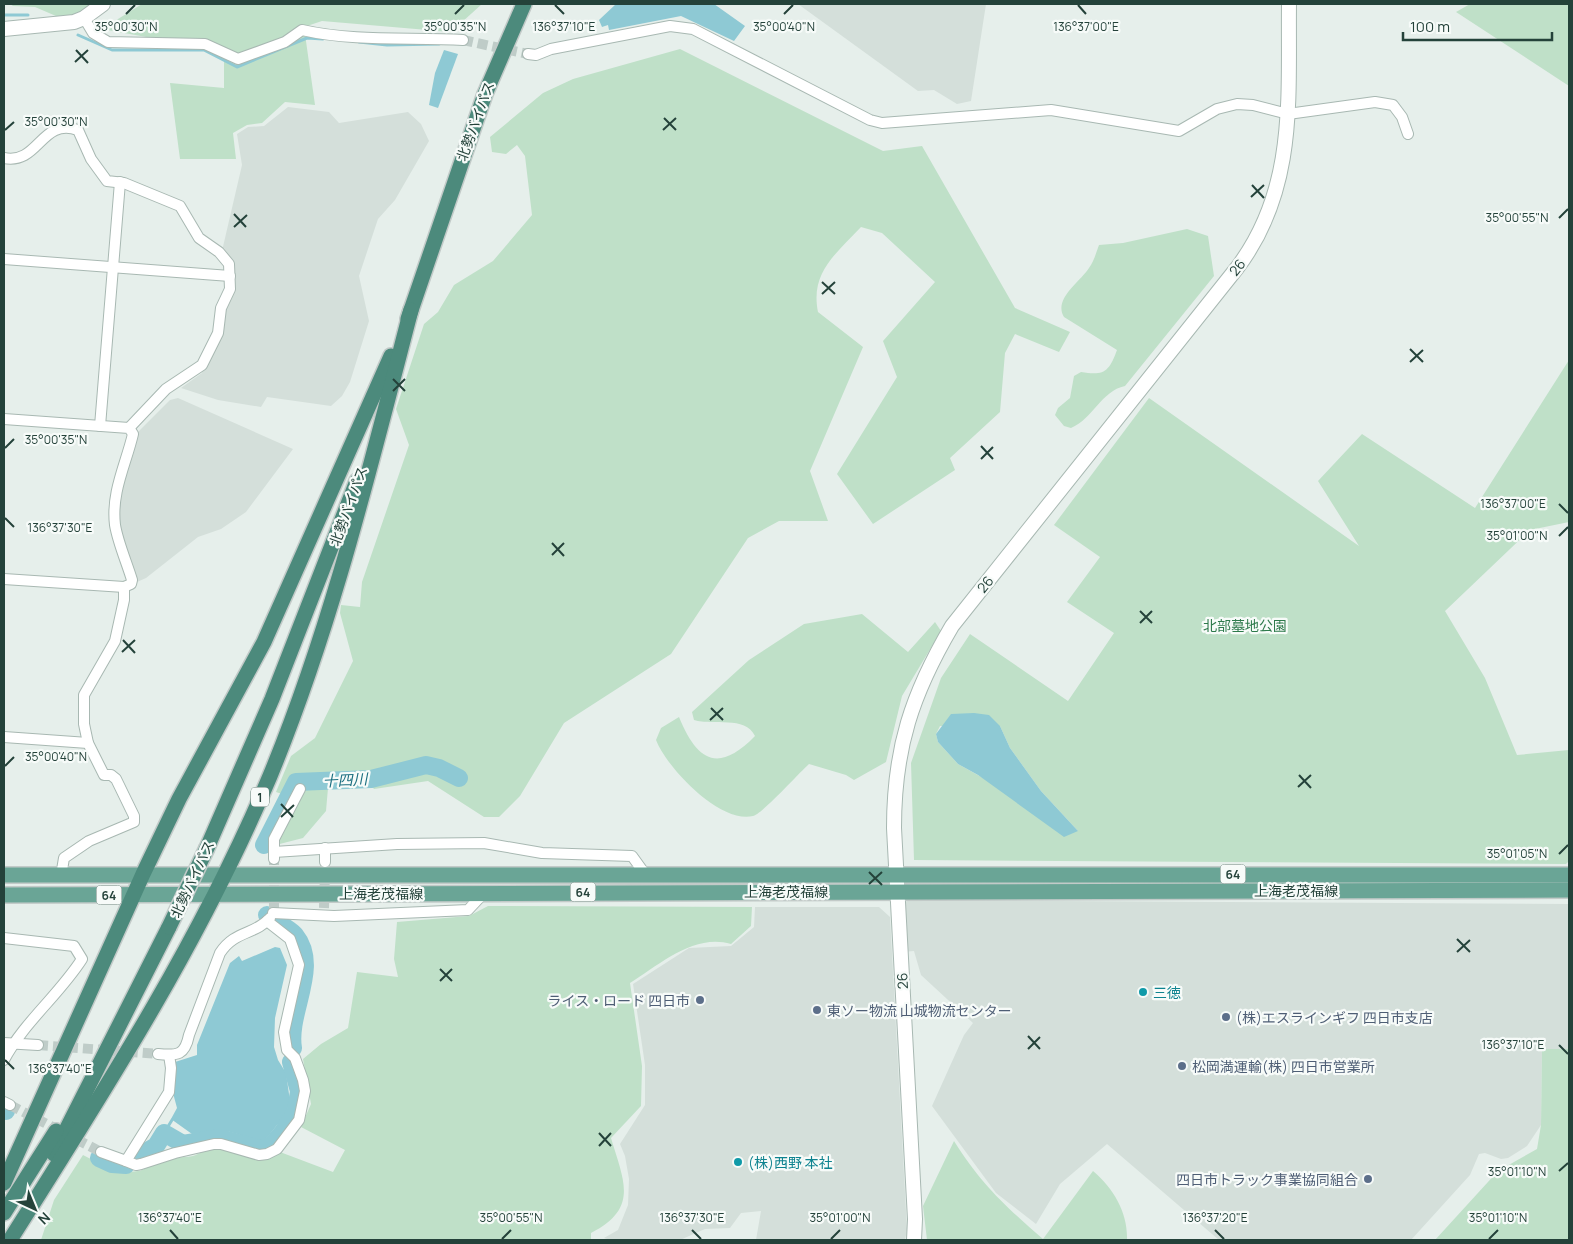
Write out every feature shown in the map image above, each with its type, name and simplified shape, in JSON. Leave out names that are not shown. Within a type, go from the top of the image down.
[{"type":"highway","name":"北勢バイパス","points":[[6,1240],[68,1128],[169,927],[207,848],[272,699],[335,540],[368,449],[411,310],[485,94],[524,4]]},
{"type":"highway","name":"1","points":[[4,1183],[133,895],[179,799],[264,642],[411,310]]},
{"type":"highway","name":"1","points":[[10,1240],[125,1057],[171,978],[226,874],[270,776],[300,700],[348,548],[411,310]]},
{"type":"highway","name":"北勢バイパス","points":[[4,1213],[58,1128],[136,994]]},
{"type":"main road","name":"上海老茂福線","points":[[4,875],[1569,875]]},
{"type":"main road","name":"上海老茂福線","points":[[4,895],[214,896],[898,890],[1569,890]]},
{"type":"street","points":[[4,29],[74,22],[84,18],[104,4]]},
{"type":"street","name":"26","points":[[914,1240],[894,798],[898,763],[906,726],[923,679],[952,626],[1246,257],[1263,226],[1281,177],[1286,152],[1289,4]]},
{"type":"street","points":[[84,18],[93,33],[108,42],[205,44],[238,59],[285,42],[302,30],[392,40],[432,38],[463,40]]},
{"type":"street","points":[[528,54],[536,55],[551,49],[670,26],[683,27],[694,30],[870,120],[882,124],[1051,110],[1179,131],[1217,109],[1237,104],[1254,105],[1288,114],[1375,102],[1393,105],[1402,117],[1408,134]]},
{"type":"street","points":[[4,158],[13,160],[28,154],[51,131],[74,128],[82,134],[91,159],[107,181],[120,182],[180,206],[199,238],[219,252],[230,264],[230,289],[221,308],[218,333],[202,365],[166,389],[129,428]]},
{"type":"street","points":[[100,426],[120,182]]},
{"type":"street","points":[[4,259],[230,276]]},
{"type":"street","points":[[4,418],[129,428]]},
{"type":"street","points":[[4,579],[124,588],[131,584],[132,580],[115,525],[115,497],[121,468],[133,434],[129,428]]},
{"type":"street","points":[[61,876],[64,858],[89,841],[134,822],[134,816],[116,779],[111,775],[104,774],[88,743],[84,724],[84,695],[115,641],[124,600],[124,588]]},
{"type":"street","points":[[4,737],[88,743]]},
{"type":"street","points":[[300,788],[274,839],[274,856],[326,848],[397,844],[484,843],[542,853],[632,856],[644,874]]},
{"type":"street","points":[[325,862],[326,848]]},
{"type":"street","points":[[126,1161],[169,1092],[171,1068],[164,1054],[180,1053],[186,1048],[216,962],[226,943],[271,916],[324,911],[468,910],[484,893]]},
{"type":"street","points":[[101,1152],[136,1165],[175,1153],[222,1144],[259,1155],[267,1154],[277,1149],[299,1120],[305,1091],[304,1080],[295,1058],[287,1050],[284,1032],[299,965],[290,939],[271,916]]},
{"type":"street","points":[[4,938],[74,946],[82,959],[69,979],[8,1043],[4,1060]]},
{"type":"street","points":[[8,1043],[38,1045]]},
{"type":"shaded area","points":[[798,4],[986,4],[971,101],[957,104],[934,90],[918,91]]},
{"type":"shaded area","points":[[288,107],[329,112],[339,123],[408,112],[421,124],[429,141],[395,200],[378,219],[359,276],[369,321],[350,382],[342,396],[331,406],[267,397],[261,407],[218,400],[181,388],[202,373],[231,290],[222,251],[242,165],[237,134],[248,127],[264,126]]},
{"type":"shaded area","points":[[178,398],[293,449],[246,512],[221,529],[198,537],[146,578],[137,582],[118,528],[119,495],[136,434],[170,400]]},
{"type":"shaded area","points":[[908,900],[1569,904],[1569,1049],[1542,1049],[1541,1125],[1527,1146],[1508,1158],[1501,1159],[1485,1153],[1479,1154],[1470,1175],[1411,1240],[1219,1240],[1107,1144],[1060,1184],[1036,1224],[996,1193],[932,1106],[964,1035],[973,1023],[921,975],[914,951],[902,952],[900,907]]},
{"type":"shaded area","points":[[755,907],[879,907],[890,917],[907,1230],[905,1240],[756,1240],[761,1211],[741,1213],[730,1228],[705,1229],[680,1240],[610,1240],[604,1238],[618,1230],[628,1205],[629,1179],[625,1156],[620,1144],[645,1105],[645,1065],[633,984],[689,948],[731,946],[754,927]]},
{"type":"green space","points":[[10,4],[91,4],[70,22],[35,7],[13,6]]},
{"type":"green space","points":[[142,4],[482,4],[451,32],[322,21],[304,27],[315,105],[285,102],[262,123],[247,125],[233,133],[236,159],[180,159],[170,83],[224,88],[224,51],[102,29]]},
{"type":"green space","points":[[1470,4],[1569,4],[1569,86],[1456,12]]},
{"type":"green space","points":[[680,49],[883,151],[922,146],[1015,308],[1070,332],[1059,352],[1015,334],[1005,353],[1000,412],[950,458],[955,470],[873,524],[837,474],[897,377],[883,341],[935,282],[882,233],[861,227],[834,255],[821,275],[818,286],[818,312],[863,347],[810,471],[828,521],[779,521],[748,538],[671,654],[564,723],[520,796],[499,817],[484,817],[428,781],[374,789],[369,783],[341,780],[328,788],[326,811],[303,838],[268,847],[285,795],[276,792],[291,756],[315,738],[353,661],[340,613],[341,605],[360,607],[362,582],[409,445],[396,409],[424,324],[438,312],[454,285],[493,261],[532,215],[525,156],[517,145],[506,154],[492,152],[490,137],[543,93],[573,79]]},
{"type":"green space","points":[[1187,229],[1208,236],[1214,276],[1125,386],[1110,393],[1079,424],[1071,428],[1064,426],[1055,415],[1058,408],[1070,398],[1074,376],[1081,372],[1100,373],[1105,371],[1117,350],[1064,317],[1062,304],[1065,297],[1089,268],[1099,245],[1123,243]]},
{"type":"green space","name":"北部墓地公園","points":[[1569,360],[1569,522],[1530,530],[1445,611],[1485,678],[1517,755],[1569,750],[1569,861],[1566,864],[914,860],[911,763],[941,678],[970,634],[1068,701],[1114,633],[1067,602],[1100,557],[1054,525],[1149,398],[1359,546],[1318,481],[1362,434],[1475,508]],"holes":[[[940,726],[1000,726],[1010,748],[1041,791],[1078,831],[958,764],[938,742],[936,734]]]},
{"type":"green space","points":[[862,614],[908,652],[935,622],[941,631],[902,696],[886,762],[854,780],[846,775],[809,764],[758,814],[753,816],[740,816],[725,811],[711,803],[696,792],[671,765],[656,740],[661,728],[679,717],[693,744],[701,752],[710,757],[719,758],[730,755],[742,748],[755,736],[750,730],[744,725],[736,723],[694,720],[692,712],[749,660],[804,624]]},
{"type":"green space","points":[[488,906],[752,907],[751,926],[731,944],[717,942],[690,947],[665,960],[630,983],[642,1066],[641,1106],[611,1138],[623,1181],[624,1193],[622,1204],[616,1214],[606,1224],[591,1233],[591,1240],[41,1240],[54,1200],[83,1155],[109,1168],[131,1172],[141,1170],[163,1160],[193,1156],[211,1149],[220,1148],[252,1158],[269,1157],[280,1152],[333,1172],[345,1150],[301,1127],[311,1104],[303,1059],[321,1044],[348,1028],[357,972],[398,977],[394,959],[397,922],[469,916]]},
{"type":"green space","points":[[1542,1049],[1569,1049],[1569,1240],[1435,1240],[1498,1171],[1537,1149],[1541,1125]]},
{"type":"green space","points":[[954,1141],[974,1170],[994,1194],[1043,1239],[1093,1171],[1101,1178],[1118,1202],[1125,1220],[1127,1240],[927,1240],[923,1206]]},
{"type":"water","points":[[616,4],[714,4],[745,26],[734,41],[681,16],[609,30],[608,25],[602,27],[599,20]]},
{"type":"water","points":[[444,50],[458,54],[438,108],[429,105],[435,73]]},
{"type":"water","points":[[974,713],[989,715],[1000,726],[1010,748],[1041,791],[1078,831],[1064,837],[978,775],[958,764],[938,742],[936,734],[951,714]]},
{"type":"water","points":[[275,947],[280,948],[287,965],[275,1018],[274,1047],[278,1060],[286,1073],[290,1101],[286,1114],[265,1140],[257,1140],[227,1131],[192,1134],[171,1119],[177,1108],[173,1093],[175,1062],[197,1055],[197,1045],[230,963],[239,956],[242,961]]},
{"type":"waterway","points":[[4,15],[28,15]]},
{"type":"waterway","points":[[78,35],[112,50],[204,50],[237,67],[307,38],[323,39]]},
{"type":"waterway","points":[[359,42],[387,45],[439,44]]},
{"type":"waterway","name":"十四川","points":[[264,845],[296,782],[371,779],[426,765],[439,768],[459,778]]},
{"type":"waterway","name":"十四川","points":[[267,915],[295,935],[302,948],[305,961],[302,990],[292,1034],[293,1048]]},
{"type":"waterway","name":"十四川","points":[[133,1159],[156,1146],[164,1133],[183,1144],[220,1138],[259,1149],[269,1148],[283,1132],[296,1111],[299,1091],[291,1062]]},
{"type":"waterway","points":[[164,1133],[172,1120]]},
{"type":"waterway","name":"十四川","points":[[99,1158],[112,1164],[126,1165]]},
{"type":"tunnel","points":[[463,40],[528,54]]},
{"type":"tunnel","points":[[274,859],[274,910]]},
{"type":"tunnel","points":[[324,908],[325,869]]},
{"type":"tunnel","points":[[38,1045],[158,1054]]},
{"type":"tunnel","points":[[10,1105],[101,1152]]},
{"type":"place","name":"三徳","points":[[1143,992]]},
{"type":"place","name":"ライス・ロード 四日市","points":[[700,1000]]},
{"type":"place","name":"東ソー物流 山城物流センター","points":[[817,1010]]},
{"type":"place","name":"(株)エスラインギフ 四日市支店","points":[[1226,1017]]},
{"type":"place","name":"松岡満運輸(株) 四日市営業所","points":[[1182,1066]]},
{"type":"place","name":"(株)西野 本社","points":[[738,1162]]},
{"type":"place","name":"四日市トラック事業協同組合","points":[[1368,1179]]}]
